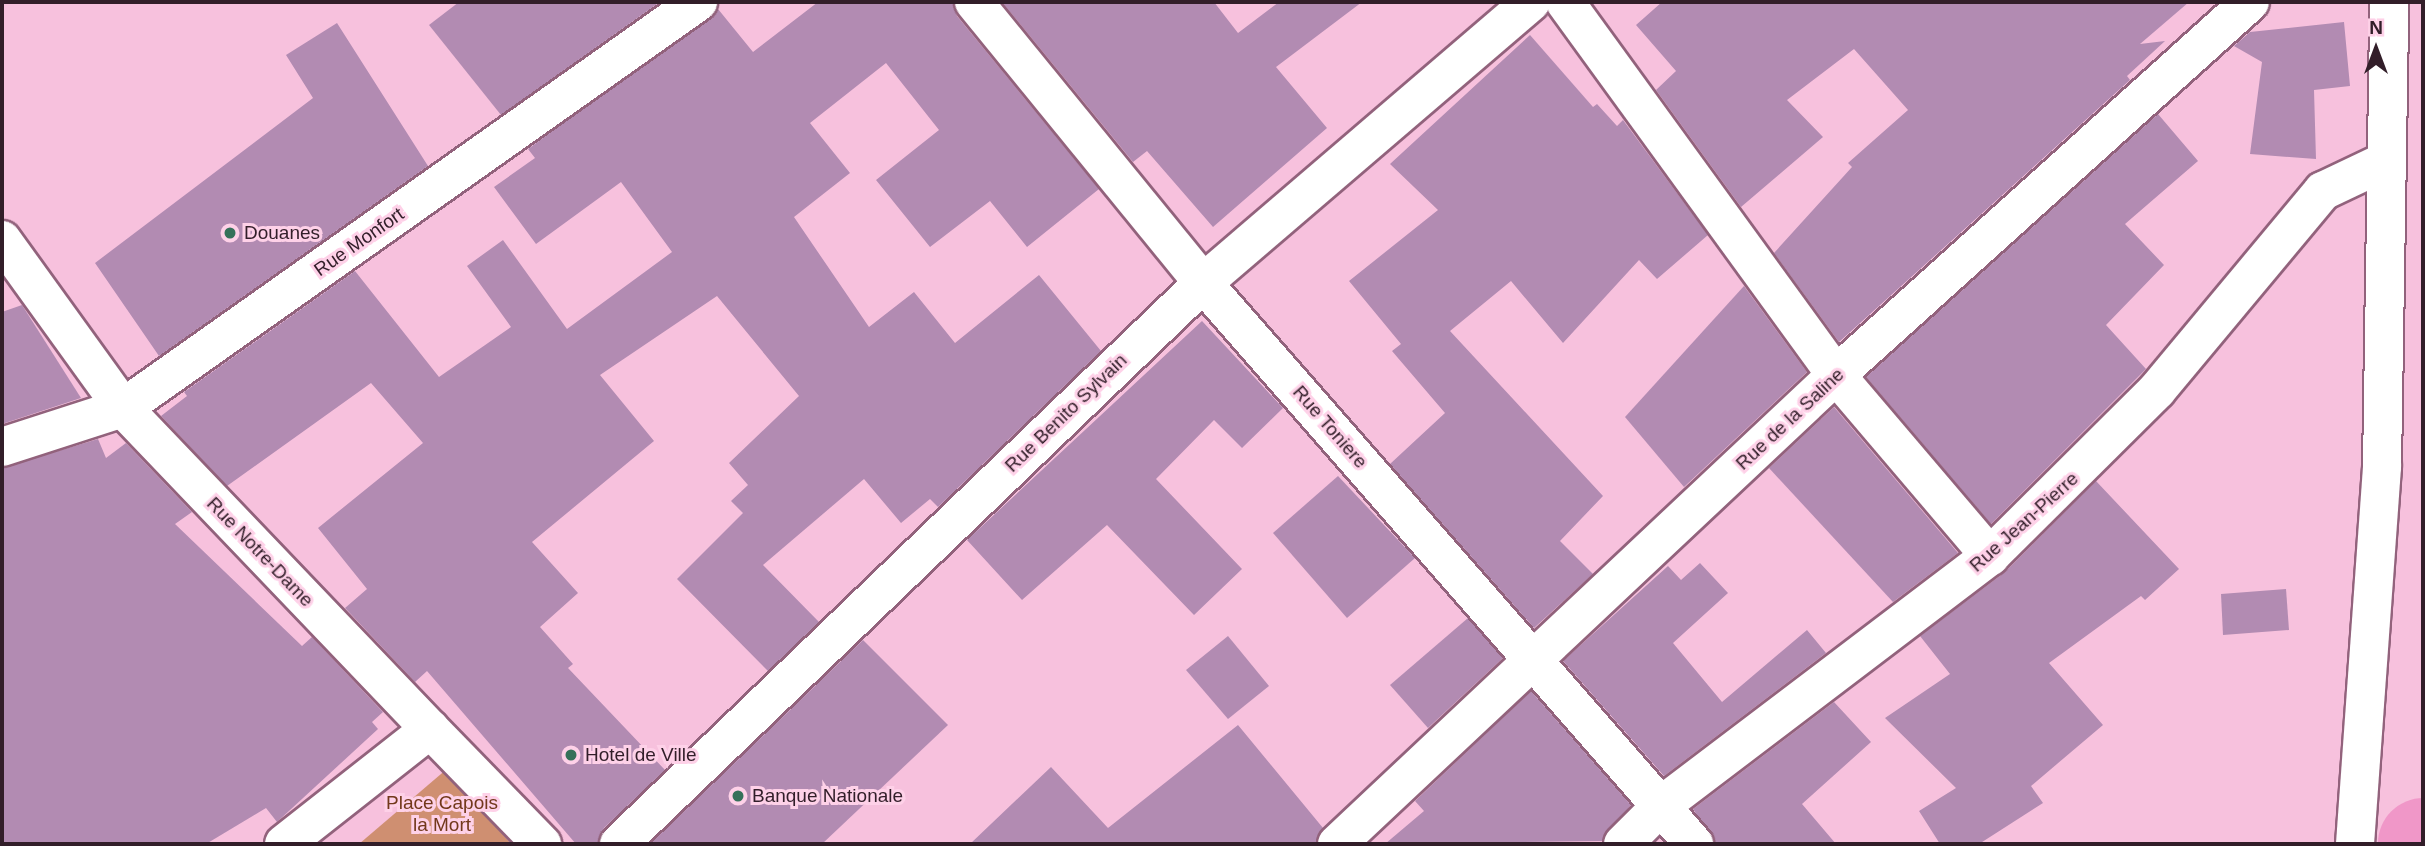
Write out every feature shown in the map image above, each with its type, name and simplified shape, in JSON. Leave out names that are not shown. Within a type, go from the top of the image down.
[{"type":"street","name":"Rue Monfort","points":[[2,447],[123,408],[698,2]]},
{"type":"street","name":"Rue Toniere","points":[[974,2],[1203,283],[1535,659],[1694,844]]},
{"type":"street","name":"Rue Benito Sylvain","points":[[619,844],[1203,283],[1531,2]]},
{"type":"street","points":[[1564,2],[1836,374],[1990,556]]},
{"type":"street","name":"Rue de la Saline","points":[[1338,844],[1836,374],[2250,2]]},
{"type":"street","points":[[2355,844],[2382,467],[2384,162],[2389,2]]},
{"type":"street","name":"Rue Jean-Pierre","points":[[1623,844],[1662,805],[1990,556],[2157,390],[2323,191],[2384,162]]},
{"type":"street","name":"Rue Notre-Dame","points":[[2,240],[123,408],[542,844]]},
{"type":"street","points":[[284,844],[430,729]]},
{"type":"green space","name":"Place Capois la Mort","points":[[448,768],[511,844],[359,844]]},
{"type":"building","points":[[459,2],[660,2],[501,115],[429,25]]},
{"type":"building","points":[[818,2],[953,2],[957,16],[1099,189],[1027,247],[990,201],[930,247],[876,180],[939,130],[886,63],[810,123],[850,173],[794,217],[869,327],[914,292],[955,343],[1039,275],[1101,351],[938,507],[930,499],[901,523],[864,479],[763,565],[819,622],[768,671],[677,579],[743,513],[731,501],[748,485],[729,463],[799,396],[717,296],[600,375],[654,441],[532,542],[578,593],[540,627],[573,664],[568,668],[665,770],[604,828],[598,844],[576,844],[427,671],[415,682],[345,608],[367,589],[318,528],[423,443],[371,383],[227,486],[161,416],[187,396],[184,392],[355,271],[439,377],[511,327],[467,266],[503,240],[567,329],[672,252],[621,182],[536,244],[494,187],[535,158],[528,149],[718,9],[753,52]]},
{"type":"building","points":[[1002,2],[1214,2],[1238,33],[1279,2],[1362,2],[1276,67],[1327,128],[1213,227],[1147,151],[1133,162]]},
{"type":"building","points":[[1662,2],[2189,2],[2140,44],[2165,41],[2127,76],[2130,80],[1839,342],[1774,253],[1852,167],[1848,163],[1908,110],[1854,49],[1787,100],[1823,137],[1741,207],[1656,90],[1676,71],[1636,25]]},
{"type":"building","points":[[2344,22],[2350,86],[2314,90],[2316,159],[2250,154],[2262,62],[2234,46],[2250,32]]},
{"type":"building","name":"Douanes","points":[[337,23],[428,166],[159,356],[95,263],[313,98],[286,55]]},
{"type":"building","points":[[1530,35],[1593,107],[1597,104],[1617,126],[1623,120],[1708,235],[1657,279],[1639,260],[1563,343],[1511,281],[1450,331],[1603,496],[1560,541],[1593,574],[1534,628],[1390,464],[1445,413],[1392,351],[1401,344],[1349,281],[1438,210],[1390,164]]},
{"type":"building","points":[[2158,114],[2198,161],[2125,224],[2164,265],[2106,325],[2146,369],[1991,524],[1866,377]]},
{"type":"building","points":[[1744,286],[1807,372],[1684,487],[1625,417]]},
{"type":"building","points":[[22,305],[81,398],[2,424],[2,312]]},
{"type":"building","points":[[1202,321],[1283,408],[1242,448],[1214,420],[1156,479],[1242,569],[1194,615],[1107,525],[1022,600],[967,540]]},
{"type":"building","points":[[1834,407],[1958,553],[1893,602],[1769,468]]},
{"type":"building","points":[[98,439],[106,458],[126,443],[192,512],[175,524],[302,646],[312,637],[383,712],[372,722],[378,729],[277,822],[266,808],[206,844],[2,844],[2,468]]},
{"type":"building","points":[[1338,476],[1415,558],[1347,618],[1273,533]]},
{"type":"building","points":[[2096,481],[2179,569],[2145,600],[2141,596],[2049,663],[2103,725],[2031,786],[2043,803],[1979,844],[1940,844],[1919,811],[1956,788],[1885,718],[1950,674],[1920,636],[2005,572]]},
{"type":"building","points":[[1700,563],[1728,593],[1673,643],[1722,702],[1807,630],[1826,653],[1664,776],[1563,661],[1668,566],[1681,580]]},
{"type":"building","points":[[2286,589],[2289,630],[2223,635],[2221,594]]},
{"type":"building","points":[[1468,618],[1503,658],[1428,728],[1390,685]]},
{"type":"building","points":[[1228,636],[1269,686],[1228,719],[1186,670]]},
{"type":"building","points":[[863,640],[948,725],[822,844],[650,844]]},
{"type":"building","points":[[1531,691],[1631,805],[1602,841],[1385,844],[1424,811],[1415,801]]},
{"type":"building","points":[[1834,702],[1871,742],[1802,804],[1836,844],[1715,844],[1693,809]]},
{"type":"building","points":[[1238,725],[1323,828],[1316,844],[970,844],[1051,767],[1108,828]]},
{"type":"place","name":"Douanes","points":[[230,233]]},
{"type":"place","name":"Hotel de Ville","points":[[571,755]]},
{"type":"place","name":"Banque Nationale","points":[[738,796]]}]
